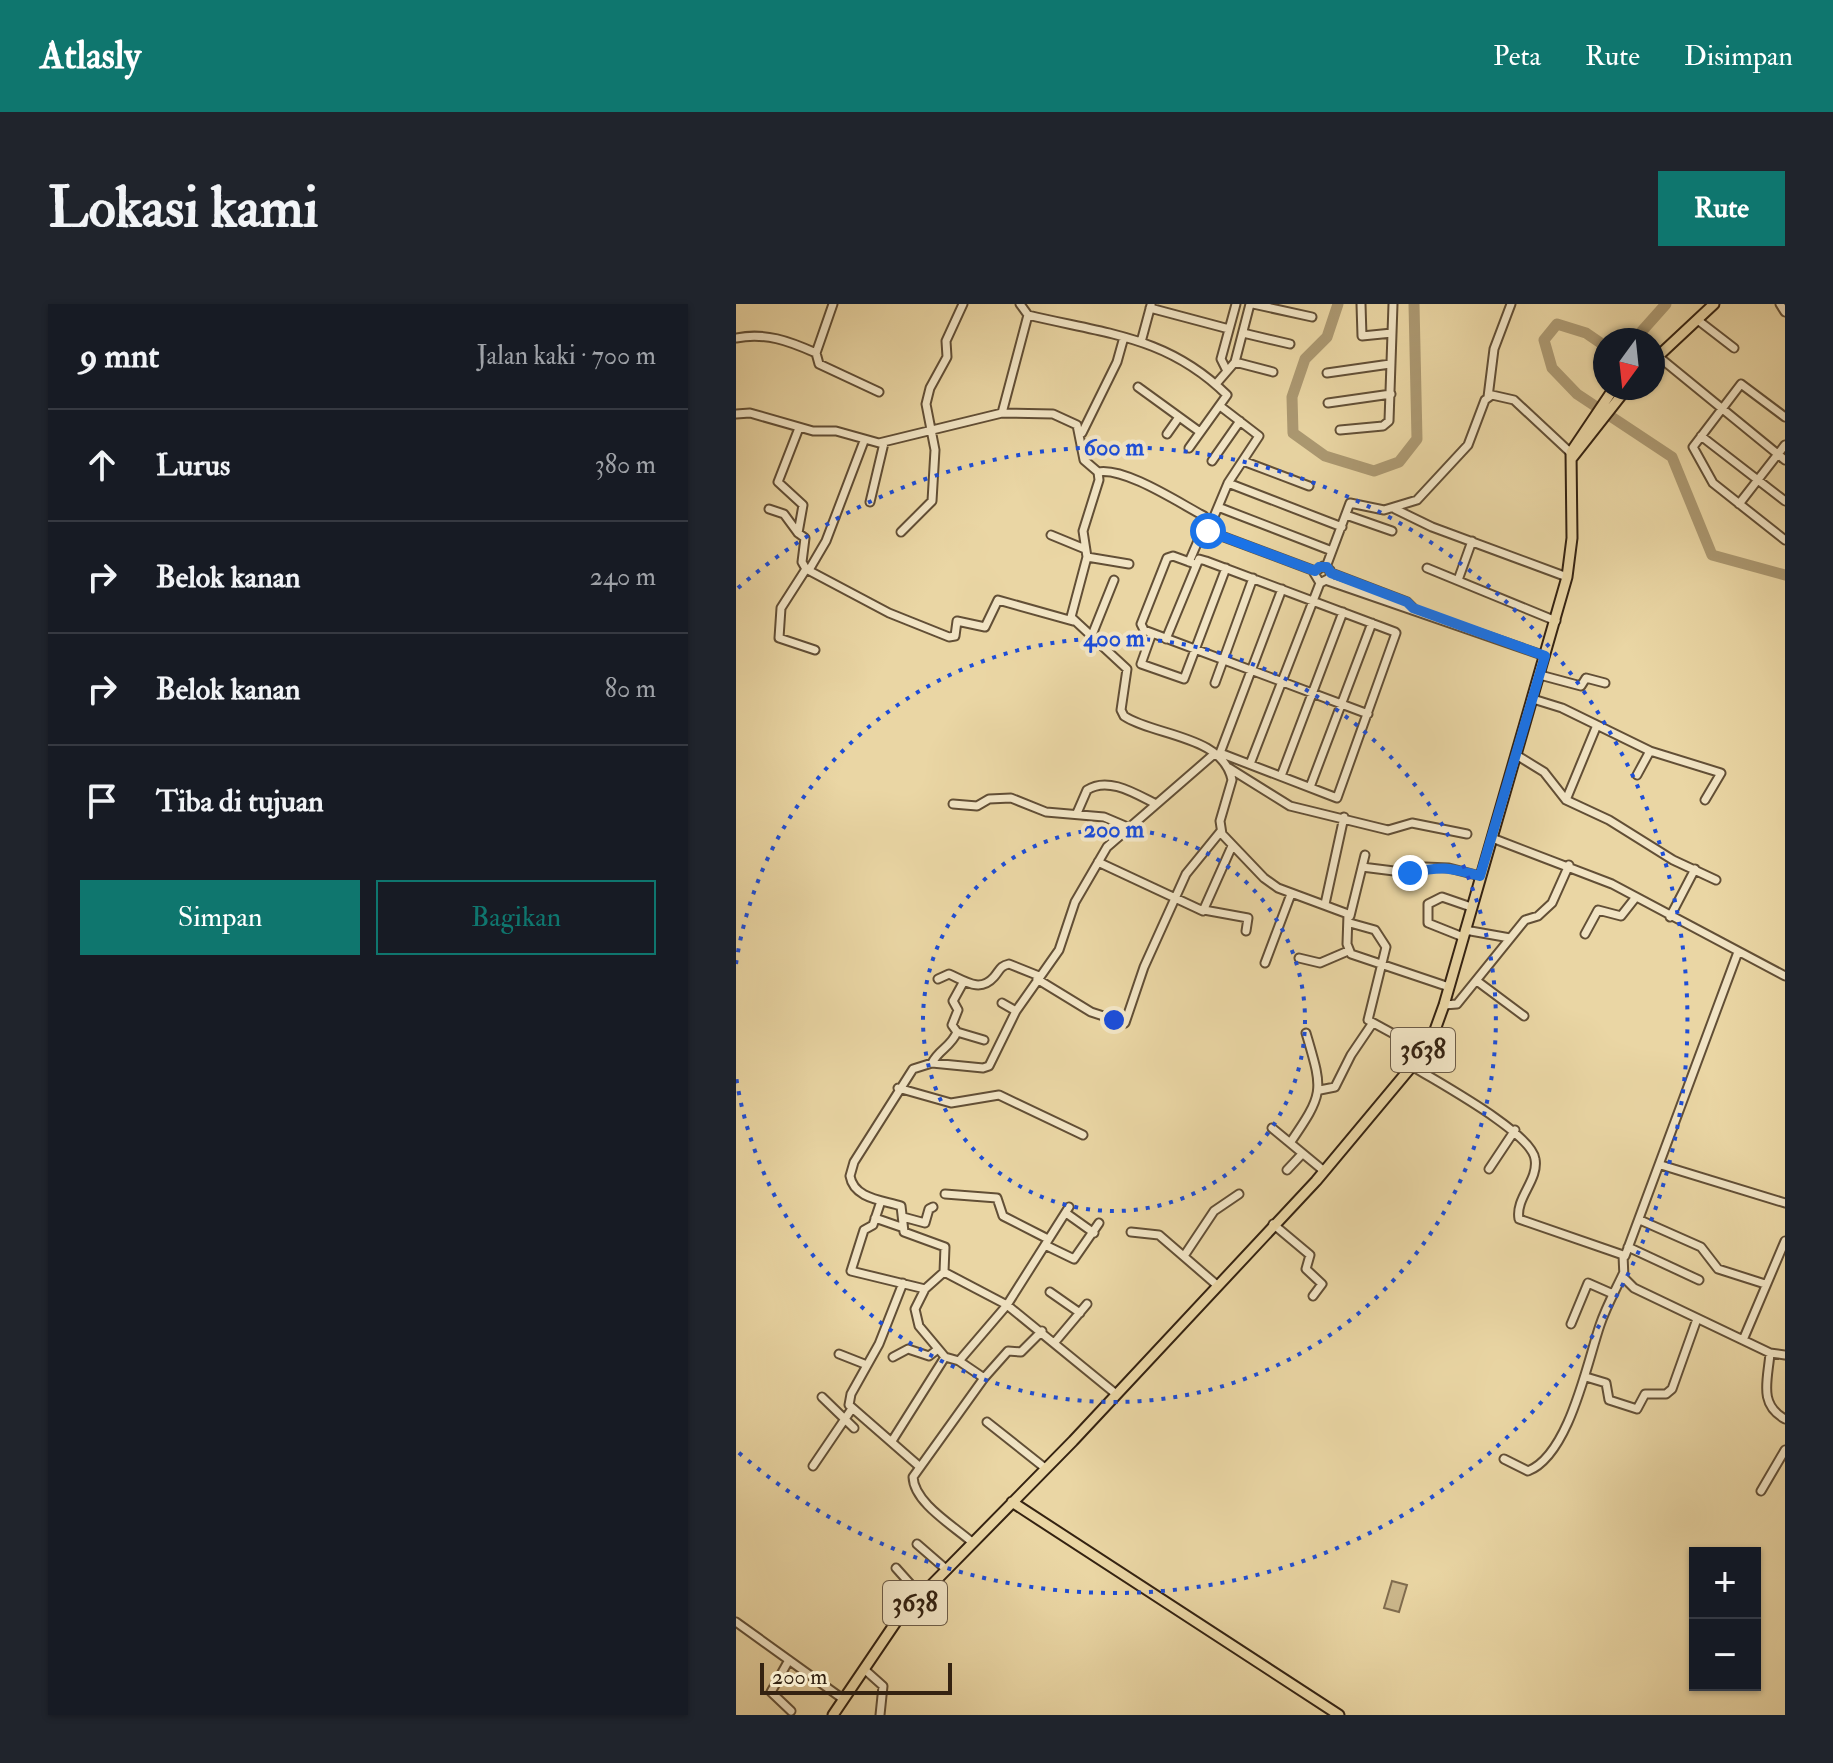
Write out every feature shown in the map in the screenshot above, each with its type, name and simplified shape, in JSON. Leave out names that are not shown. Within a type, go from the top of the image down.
[{"type":"main road","points":[[1665,351],[1714,304]]},
{"type":"main road","points":[[1572,456],[1612,400]]},
{"type":"main road","name":"3638","points":[[833,1715],[898,1619],[1218,1286],[1324,1171],[1423,1050],[1444,1005],[1556,621],[1567,577],[1572,538],[1572,456]]},
{"type":"main road","points":[[1012,1502],[1339,1715]]},
{"type":"street","points":[[833,304],[816,353],[819,364],[879,392]]},
{"type":"street","points":[[901,532],[932,501],[935,469],[927,397],[947,357],[946,341],[963,304]]},
{"type":"street","points":[[1226,369],[1221,359],[1236,304]]},
{"type":"street","points":[[1216,384],[1235,362],[1252,304],[1312,317]]},
{"type":"street","points":[[1361,304],[1362,336],[1392,333]]},
{"type":"street","points":[[1340,430],[1386,424],[1391,394],[1393,304]]},
{"type":"street","points":[[1250,764],[1313,601],[1326,576],[1350,503],[1370,509],[1395,509],[1417,500],[1462,453],[1475,432],[1488,397],[1494,349],[1511,304]]},
{"type":"street","points":[[1780,304],[1785,312]]},
{"type":"street","points":[[1002,413],[1028,315],[1023,305]]},
{"type":"street","points":[[1141,342],[1150,306],[1229,329]]},
{"type":"street","points":[[1028,315],[1141,342],[1182,358],[1216,384],[1227,395],[1189,448]]},
{"type":"street","points":[[1699,321],[1734,348]]},
{"type":"street","points":[[1243,333],[1290,344]]},
{"type":"street","points":[[736,338],[769,335],[816,353]]},
{"type":"street","points":[[1082,433],[1117,362],[1124,337]]},
{"type":"street","points":[[1235,362],[1273,372]]},
{"type":"street","points":[[1327,373],[1390,364]]},
{"type":"street","points":[[1665,366],[1781,457]]},
{"type":"street","points":[[1785,417],[1741,384],[1693,447],[1713,483],[1785,540]]},
{"type":"street","points":[[1138,387],[1200,432]]},
{"type":"street","points":[[1328,403],[1391,394]]},
{"type":"street","points":[[1488,397],[1500,394],[1514,400],[1572,456]]},
{"type":"street","points":[[1208,531],[1228,483],[1259,436],[1220,406]]},
{"type":"street","points":[[736,414],[750,413],[799,428],[836,431],[864,441],[884,443],[1002,413],[1062,416],[1077,425],[1082,433],[1084,460],[1098,472],[1123,475],[1204,516]]},
{"type":"street","points":[[1167,434],[1179,417]]},
{"type":"street","points":[[1212,461],[1240,421]]},
{"type":"street","points":[[798,533],[803,505],[778,482],[799,428]]},
{"type":"street","points":[[1701,436],[1785,501]]},
{"type":"street","points":[[815,650],[779,638],[781,608],[826,541],[864,441]]},
{"type":"street","points":[[870,502],[884,443]]},
{"type":"street","points":[[1739,504],[1758,479],[1781,457],[1785,445]]},
{"type":"street","points":[[1243,461],[1309,486]]},
{"type":"street","points":[[1074,621],[1072,604],[1086,553],[1083,531],[1097,493],[1098,472]]},
{"type":"street","points":[[1228,483],[1342,527]]},
{"type":"street","points":[[1218,507],[1332,551]]},
{"type":"street","points":[[769,509],[782,513],[805,538],[802,562],[807,570],[889,613],[951,637],[955,636],[957,621],[985,627],[998,600],[1074,621],[1127,669],[1121,710],[1124,716],[1190,739],[1283,803],[1388,830],[1412,823],[1467,834]]},
{"type":"street","points":[[1395,509],[1567,577]]},
{"type":"street","points":[[1346,515],[1392,531]]},
{"type":"street","points":[[1166,639],[1201,534],[1208,531],[1326,576],[1407,602],[1413,608],[1545,656]]},
{"type":"street","points":[[1051,535],[1086,553],[1129,564]]},
{"type":"street","points":[[1458,580],[1472,541]]},
{"type":"street","points":[[1282,589],[1251,670],[1220,753],[1337,798],[1397,636],[1372,623],[1313,601],[1282,589],[1253,578],[1202,559],[1192,563],[1173,556],[1167,558],[1141,624],[1144,630],[1166,639],[1251,670],[1368,714]]},
{"type":"street","points":[[1152,633],[1141,664],[1184,679],[1226,568]]},
{"type":"street","points":[[1427,568],[1556,621]]},
{"type":"street","points":[[1215,683],[1253,578]]},
{"type":"street","points":[[1092,635],[1114,580]]},
{"type":"street","points":[[1281,776],[1343,612]]},
{"type":"street","points":[[1310,787],[1372,623]]},
{"type":"street","points":[[1540,675],[1579,686],[1586,678],[1605,683]]},
{"type":"street","points":[[1533,699],[1650,751],[1721,773],[1705,800]]},
{"type":"street","points":[[1566,800],[1597,725]]},
{"type":"street","points":[[1637,775],[1650,751]]},
{"type":"street","points":[[901,1227],[901,1206],[856,1189],[850,1176],[872,1129],[890,1108],[898,1088],[913,1069],[932,1063],[987,1067],[1016,1011],[1059,950],[1075,902],[1107,847],[1213,755]]},
{"type":"street","points":[[1518,756],[1544,772],[1566,800],[1716,880]]},
{"type":"street","points":[[1227,767],[1231,785],[1220,821],[1221,831],[1264,878],[1291,894],[1325,904],[1379,933],[1386,947],[1367,1013],[1372,1024],[1423,1050]]},
{"type":"street","points":[[1077,813],[1087,790],[1099,785],[1124,788],[1156,804]]},
{"type":"street","points":[[953,804],[977,806],[989,799],[1011,798],[1055,814],[1104,817],[1130,828]]},
{"type":"street","points":[[1325,904],[1344,817]]},
{"type":"street","points":[[938,979],[948,974],[975,986],[987,983],[1001,967],[1009,964],[1038,978],[1091,1012],[1125,1023],[1144,967],[1189,868],[1221,831]]},
{"type":"street","points":[[1492,838],[1569,865],[1785,976]]},
{"type":"street","points":[[1204,910],[1232,846]]},
{"type":"street","points":[[1348,951],[1350,920],[1365,855]]},
{"type":"street","points":[[1098,862],[1175,900],[1204,910],[1220,914],[1226,911],[1249,919],[1246,931]]},
{"type":"street","points":[[1444,1005],[1457,1004],[1525,920],[1538,916],[1552,903],[1569,865]]},
{"type":"street","points":[[1362,867],[1410,873],[1425,867],[1444,867],[1480,876]]},
{"type":"street","points":[[1670,917],[1695,869]]},
{"type":"street","points":[[1265,963],[1291,894]]},
{"type":"street","points":[[1471,907],[1442,897],[1428,904],[1428,923],[1464,934],[1510,938]]},
{"type":"street","points":[[1585,934],[1598,910],[1621,916],[1636,897]]},
{"type":"street","points":[[1299,958],[1320,963],[1348,951]]},
{"type":"street","points":[[1348,951],[1449,987]]},
{"type":"street","points":[[1504,1459],[1524,1471],[1541,1463],[1557,1440],[1586,1377],[1598,1330],[1624,1273],[1628,1247],[1738,952]]},
{"type":"street","points":[[964,981],[953,999],[958,1010],[952,1025],[957,1032],[984,1040]]},
{"type":"street","points":[[1477,981],[1524,1016]]},
{"type":"street","points":[[1002,1003],[1016,1011]]},
{"type":"street","points":[[1320,1090],[1335,1087],[1353,1050],[1372,1024]]},
{"type":"street","points":[[932,1063],[938,1051],[949,1046],[957,1032]]},
{"type":"street","points":[[1290,1143],[1310,1114],[1320,1090],[1321,1081],[1306,1033]]},
{"type":"street","points":[[1412,1066],[1515,1130],[1536,1159],[1519,1207],[1519,1219],[1625,1256]]},
{"type":"street","points":[[898,1088],[951,1103],[999,1095],[1083,1135]]},
{"type":"street","points":[[1272,1128],[1324,1171]]},
{"type":"street","points":[[1489,1169],[1515,1130]]},
{"type":"street","points":[[1287,1170],[1302,1154]]},
{"type":"street","points":[[1661,1165],[1785,1203]]},
{"type":"street","points":[[945,1194],[997,1198],[1003,1216],[1072,1259],[1099,1223]]},
{"type":"street","points":[[1184,1256],[1214,1211],[1239,1194]]},
{"type":"street","points":[[881,1201],[875,1218],[864,1230],[851,1271],[925,1289]]},
{"type":"street","points":[[903,1217],[925,1223],[929,1209],[933,1207]]},
{"type":"street","points":[[959,1361],[1007,1305],[1068,1210],[1094,1233]]},
{"type":"street","points":[[875,1218],[945,1247],[944,1272],[925,1289],[915,1309],[916,1320],[945,1357],[959,1361],[984,1378]]},
{"type":"street","points":[[1640,1220],[1701,1247],[1718,1269],[1765,1284]]},
{"type":"street","points":[[1273,1224],[1310,1255],[1306,1269],[1322,1283],[1313,1296]]},
{"type":"street","points":[[1131,1232],[1159,1235],[1218,1286]]},
{"type":"street","points":[[1743,1340],[1785,1241]]},
{"type":"street","points":[[1628,1247],[1699,1280]]},
{"type":"street","points":[[944,1272],[1007,1305],[1116,1394]]},
{"type":"street","points":[[1624,1273],[1630,1285],[1770,1353],[1785,1355]]},
{"type":"street","points":[[813,1466],[851,1410],[851,1394],[879,1344],[903,1283]]},
{"type":"street","points":[[1571,1324],[1588,1283],[1613,1294]]},
{"type":"street","points":[[1050,1292],[1080,1313]]},
{"type":"street","points":[[1055,1342],[1087,1304]]},
{"type":"street","points":[[1586,1377],[1606,1383],[1609,1400],[1637,1409],[1645,1394],[1666,1394],[1672,1389],[1697,1319]]},
{"type":"street","points":[[973,1543],[918,1494],[913,1477],[984,1378],[1008,1351],[1021,1352],[1042,1331]]},
{"type":"street","points":[[893,1357],[908,1349],[929,1356],[938,1349]]},
{"type":"street","points":[[1770,1353],[1767,1400],[1771,1410],[1785,1419]]},
{"type":"street","points":[[839,1354],[867,1365]]},
{"type":"street","points":[[892,1441],[945,1357]]},
{"type":"street","points":[[822,1397],[854,1428]]},
{"type":"street","points":[[851,1410],[920,1467]]},
{"type":"street","points":[[987,1422],[1045,1468]]},
{"type":"street","points":[[1761,1491],[1785,1450]]},
{"type":"street","points":[[917,1544],[947,1570]]},
{"type":"street","points":[[896,1568],[922,1597]]},
{"type":"street","points":[[736,1622],[843,1699]]},
{"type":"street","points":[[789,1660],[771,1692],[791,1711]]},
{"type":"street","points":[[864,1669],[883,1686],[880,1715]]},
{"type":"shaded area","points":[[1392,1581],[1407,1585],[1399,1612],[1384,1608]]},
{"type":"waterway","points":[[1338,304],[1327,337],[1305,359],[1292,397],[1293,433],[1325,456],[1374,471],[1399,462],[1417,439],[1414,304]]},
{"type":"waterway","points":[[1645,328],[1666,304]]},
{"type":"waterway","points":[[1593,338],[1557,324],[1544,340],[1552,368],[1577,394],[1672,457],[1712,555],[1785,575]]},
{"type":"route","points":[[1208,531],[1315,571],[1319,567],[1327,567],[1331,573],[1407,602],[1413,608],[1545,656],[1518,756],[1480,876],[1444,867],[1425,867],[1410,873]]}]
